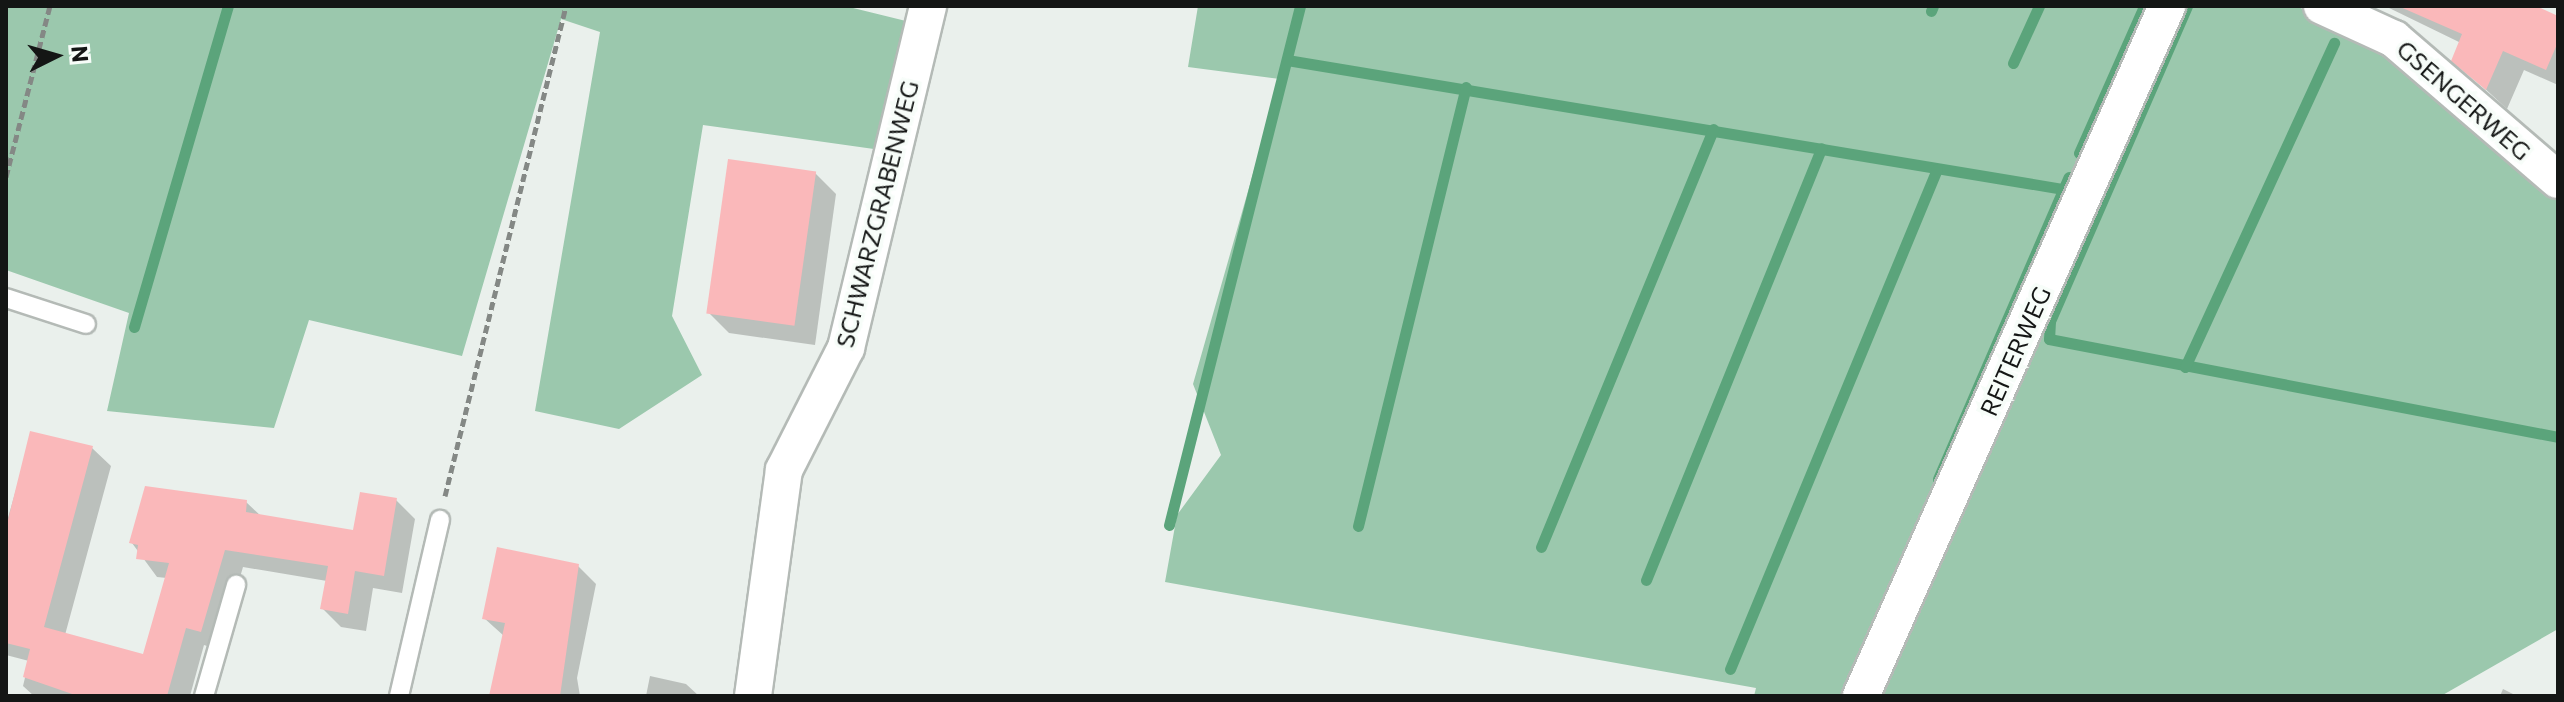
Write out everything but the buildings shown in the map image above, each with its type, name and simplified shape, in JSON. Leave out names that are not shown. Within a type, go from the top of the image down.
[{"type":"street","name":"SCHWARZGRABENWEG","points":[[753,696],[784,470],[846,348],[928,6]]},
{"type":"street","name":"REITERWEG","points":[[1861,696],[2167,6]]},
{"type":"street","name":"GSENGERWEG","points":[[2322,6],[2394,39],[2558,180]]},
{"type":"lane","points":[[6,298],[86,324]]},
{"type":"lane","points":[[399,696],[440,520]]},
{"type":"lane","points":[[204,696],[236,585]]},
{"type":"path","points":[[6,177],[50,6]]},
{"type":"path","points":[[440,520],[566,6]]},
{"type":"green space","points":[[6,6],[845,6],[910,22],[881,150],[703,125],[672,316],[702,375],[619,429],[535,411],[600,32],[561,19],[462,356],[309,320],[274,428],[107,411],[129,313],[6,270]]},
{"type":"green space","points":[[1198,6],[2297,6],[2397,61],[2558,197],[2558,629],[2441,696],[1754,696],[1756,688],[1165,582],[1177,515],[1221,455],[1193,384],[1280,79],[1188,67]]},
{"type":"waterway","points":[[134,327],[228,6]]},
{"type":"waterway","points":[[1169,525],[1300,6]]},
{"type":"waterway","points":[[1931,11],[1933,6]]},
{"type":"waterway","points":[[2013,63],[2039,6]]},
{"type":"waterway","points":[[2079,153],[2144,6]]},
{"type":"waterway","points":[[2187,6],[2050,321],[2049,339],[2558,437]]},
{"type":"waterway","points":[[2185,367],[2334,43]]},
{"type":"waterway","points":[[1287,60],[2063,189]]},
{"type":"waterway","points":[[1358,526],[1466,87]]},
{"type":"waterway","points":[[1541,547],[1713,129]]},
{"type":"waterway","points":[[1646,580],[1821,148]]},
{"type":"waterway","points":[[1730,669],[1937,169]]},
{"type":"waterway","points":[[1938,479],[2069,177]]}]
